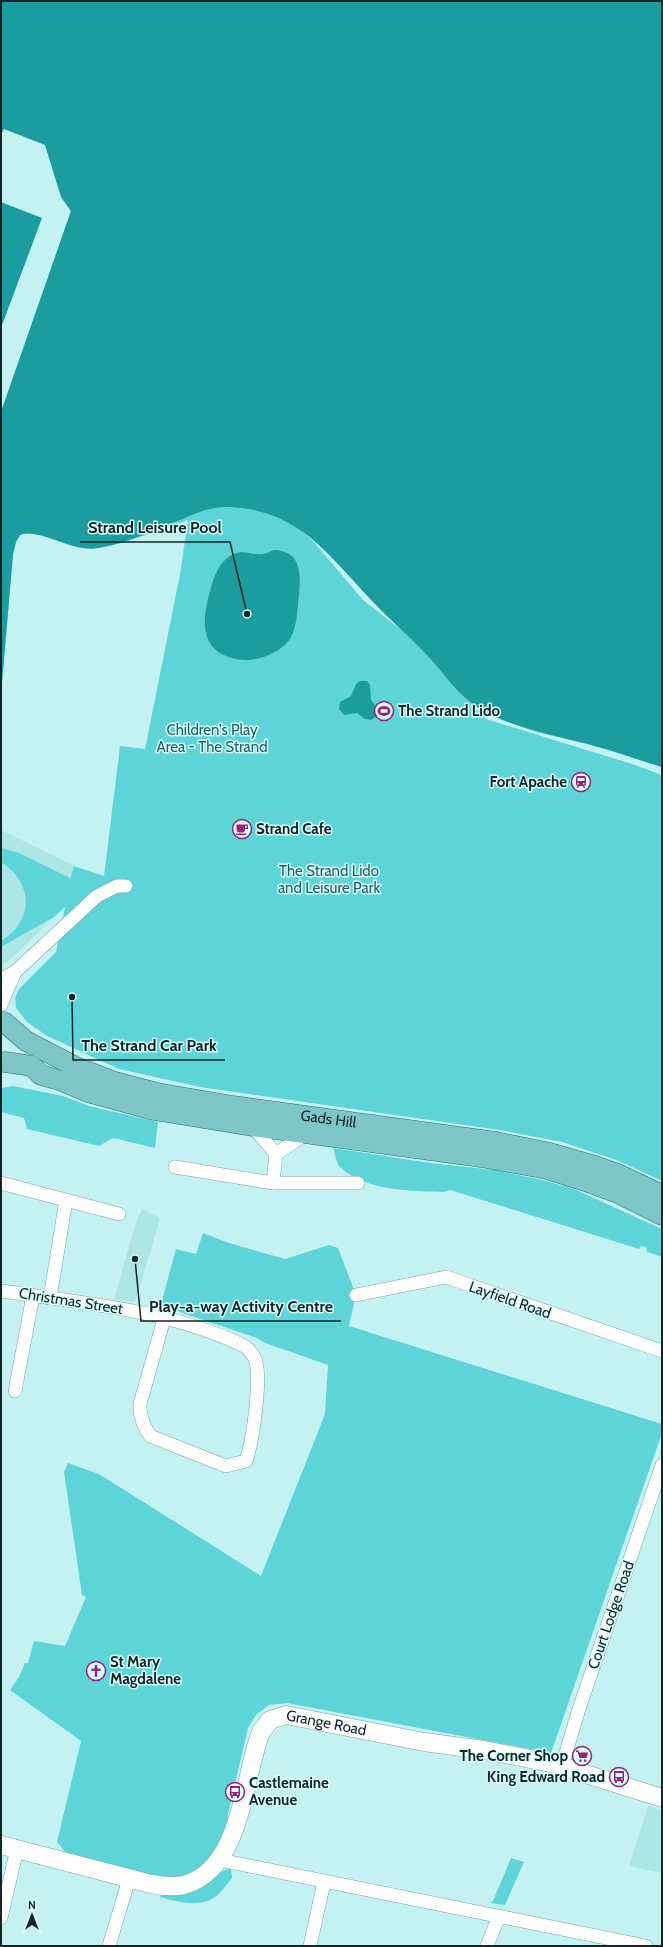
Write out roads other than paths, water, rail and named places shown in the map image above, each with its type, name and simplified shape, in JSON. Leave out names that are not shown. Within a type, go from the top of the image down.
[{"type":"main road","points":[[2,1015],[10,1037],[10,1046],[2,1067]]},
{"type":"main road","name":"Gads Hill","points":[[2,1015],[26,1041],[76,1067],[115,1082],[157,1093],[233,1106],[496,1142],[550,1153],[620,1175],[662,1195]]},
{"type":"main road","name":"Gads Hill","points":[[2,1067],[27,1077],[41,1075],[62,1081],[88,1092],[132,1106],[252,1126],[481,1157],[547,1170],[585,1181],[620,1194],[662,1215]]},
{"type":"street","points":[[1,978],[14,972],[97,896],[117,886],[126,886]]},
{"type":"street","points":[[2,1015],[14,972]]},
{"type":"street","points":[[252,1126],[276,1154],[273,1183]]},
{"type":"street","points":[[276,1154],[307,1133]]},
{"type":"street","points":[[175,1167],[273,1183],[358,1183]]},
{"type":"street","points":[[1,1183],[119,1214]]},
{"type":"street","points":[[50,1298],[66,1200]]},
{"type":"street","name":"Layfield Road","points":[[356,1295],[446,1277],[662,1351]]},
{"type":"street","name":"Christmas Street","points":[[1,1291],[124,1309],[164,1319],[191,1326],[237,1342],[246,1347],[253,1354],[256,1362],[257,1375],[253,1433],[246,1461],[226,1466],[150,1436],[139,1413],[140,1404],[164,1319]]},
{"type":"street","points":[[15,1391],[33,1296]]},
{"type":"street","name":"Court Lodge Road","points":[[562,1766],[579,1708],[662,1465]]},
{"type":"street","name":"Grange Road","points":[[9,1847],[129,1879],[168,1886],[186,1884],[202,1878],[220,1860],[232,1836],[260,1734],[266,1724],[278,1716],[292,1716],[424,1742],[487,1751],[562,1766],[662,1798]]},
{"type":"street","points":[[1,1918],[9,1847]]},
{"type":"street","points":[[220,1860],[646,1946]]},
{"type":"street","points":[[109,1946],[129,1879]]},
{"type":"street","points":[[310,1946],[324,1882]]},
{"type":"street","points":[[487,1946],[499,1916]]},
{"type":"place","name":"Strand Leisure Pool","points":[[247,614]]},
{"type":"place","name":"The Strand Lido","points":[[384,711]]},
{"type":"place","name":"Fort Apache","points":[[581,782]]},
{"type":"place","name":"Strand Cafe","points":[[242,829]]},
{"type":"place","name":"The Strand Car Park","points":[[72,997]]},
{"type":"place","name":"Play-a-way Activity Centre","points":[[135,1259]]},
{"type":"place","name":"St Mary Magdalene","points":[[96,1671]]},
{"type":"place","name":"The Corner Shop","points":[[582,1756]]},
{"type":"place","name":"King Edward Road","points":[[619,1777]]},
{"type":"place","name":"Castlemaine Avenue","points":[[235,1792]]},
{"type":"park label","name":"Children's Play Area - The Strand","points":[[212,738]]},
{"type":"park label","name":"The Strand Lido and Leisure Park","points":[[329,880]]}]
